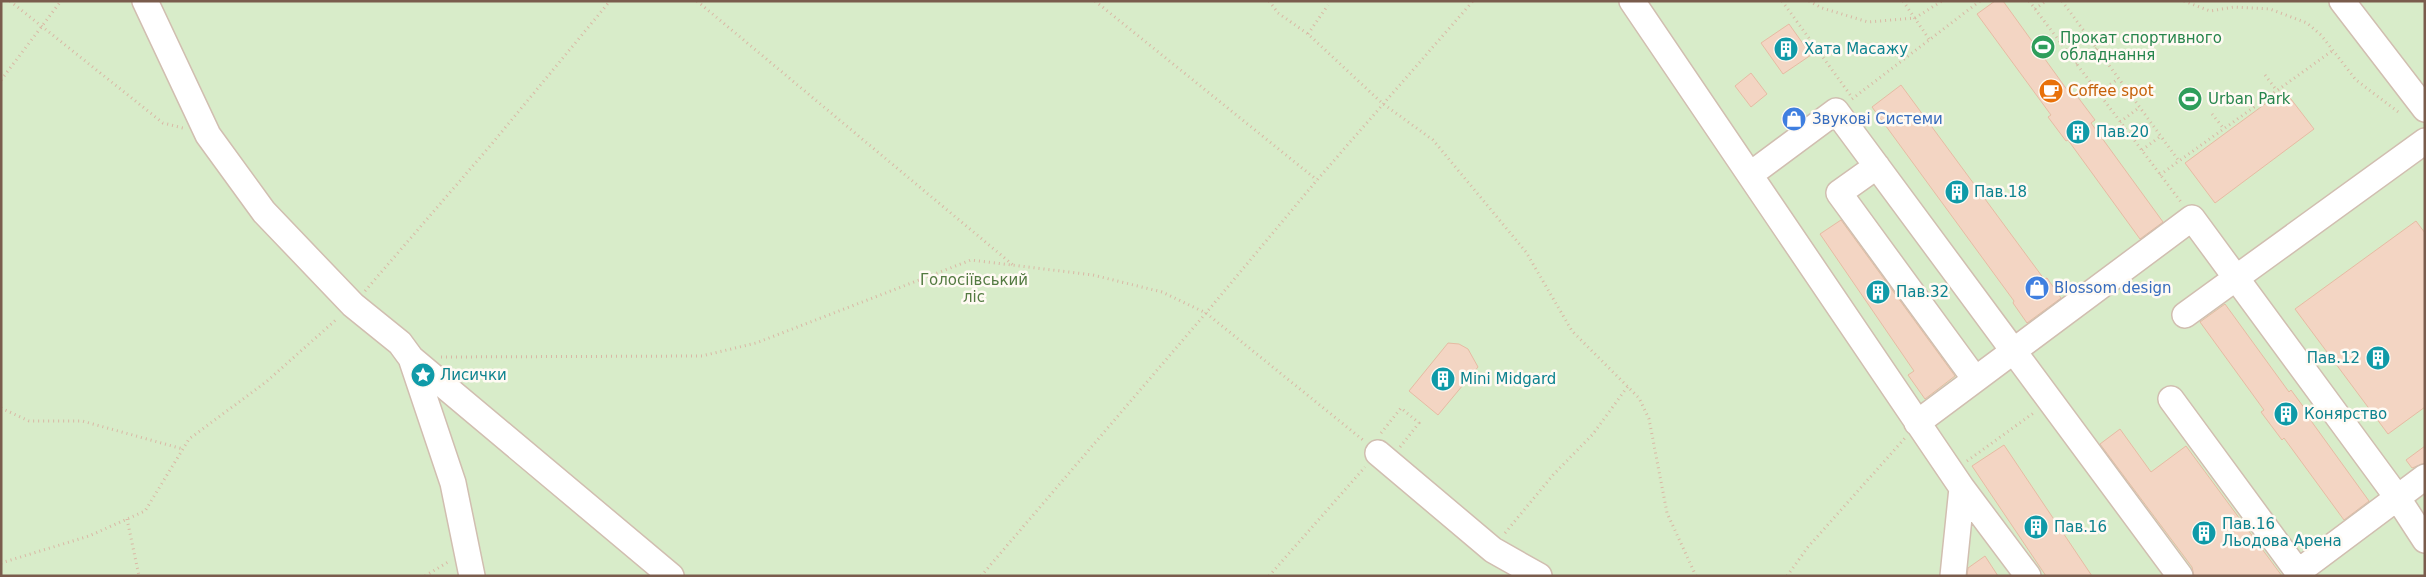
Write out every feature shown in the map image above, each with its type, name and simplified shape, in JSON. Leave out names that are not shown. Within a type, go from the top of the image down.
[{"type":"street","points":[[145,1],[208,135],[264,212],[353,305],[400,343],[411,358],[671,576]]},
{"type":"street","points":[[1632,1],[1751,174],[1917,423],[2028,576]]},
{"type":"street","points":[[2342,1],[2414,112]]},
{"type":"street","points":[[1751,174],[1844,105],[1877,166],[2180,576]]},
{"type":"street","points":[[2185,315],[2425,142]]},
{"type":"street","points":[[1877,166],[1839,193],[1975,379]]},
{"type":"street","points":[[1917,423],[2192,218],[2397,497],[2425,540]]},
{"type":"street","points":[[411,358],[453,483],[472,576]]},
{"type":"street","points":[[2171,398],[2300,574],[2425,477]]},
{"type":"street","points":[[1379,453],[1493,550],[1539,576]]},
{"type":"street","points":[[1952,576],[1957,480]]},
{"type":"path","points":[[10,1],[163,123],[208,135]]},
{"type":"path","points":[[1,80],[61,1]]},
{"type":"path","points":[[1,563],[89,536],[145,511],[189,439],[266,382],[353,305],[490,146],[610,1]]},
{"type":"path","points":[[696,1],[1013,265]]},
{"type":"path","points":[[1095,1],[1317,180]]},
{"type":"path","points":[[1268,1],[1278,13],[1308,34],[1382,103],[1433,140],[1526,252],[1572,331],[1639,398],[1650,419],[1667,513],[1696,576]]},
{"type":"path","points":[[981,576],[1206,313],[1382,103],[1473,1]]},
{"type":"path","points":[[1782,1],[1844,105],[1980,1]]},
{"type":"path","points":[[1809,1],[1822,8],[1868,22],[1914,18],[1942,1]]},
{"type":"path","points":[[1903,1],[1929,39]]},
{"type":"path","points":[[2029,1],[2192,218]]},
{"type":"path","points":[[2035,9],[2046,1]]},
{"type":"path","points":[[2062,1],[2179,161]]},
{"type":"path","points":[[2184,2],[2210,12],[2234,8],[2270,9],[2307,23],[2321,35],[2356,80],[2414,112]]},
{"type":"path","points":[[1308,34],[1328,5]]},
{"type":"path","points":[[2076,64],[2097,48]]},
{"type":"path","points":[[2160,175],[2332,51]]},
{"type":"path","points":[[2265,75],[2277,91]]},
{"type":"path","points":[[2098,93],[2118,78]]},
{"type":"path","points":[[2120,122],[2140,108]]},
{"type":"path","points":[[2212,114],[2224,129]]},
{"type":"path","points":[[2142,150],[2160,136]]},
{"type":"path","points":[[411,358],[702,356],[756,343],[971,260],[1094,276],[1162,292],[1206,313],[1379,453]]},
{"type":"path","points":[[1493,550],[1510,524],[1553,475],[1593,434],[1628,386]]},
{"type":"path","points":[[1957,480],[2050,401]]},
{"type":"path","points":[[1,408],[29,421],[82,421],[183,449]]},
{"type":"path","points":[[1270,576],[1379,453],[1419,423],[1401,408],[1379,453]]},
{"type":"path","points":[[1787,576],[1808,547],[1917,423]]},
{"type":"path","points":[[127,519],[139,576]]},
{"type":"green space","name":"Голосіївський ліс","points":[[1,1],[2425,1],[2425,576],[1,576]]},
{"type":"building","name":"Пав.20","points":[[1995,1],[2003,1],[2073,98],[2077,96],[2095,120],[2091,123],[2163,222],[2140,239],[2068,140],[2066,141],[2048,117],[2051,115],[1977,14]]},
{"type":"building","name":"Хата Масажу","points":[[1789,24],[1811,55],[1783,74],[1761,43]]},
{"type":"building","points":[[1751,73],[1767,94],[1751,107],[1735,86]]},
{"type":"building","name":"Пав.18","points":[[1901,85],[2044,279],[2047,278],[2061,298],[2027,323],[2013,303],[2014,301],[1872,107]]},
{"type":"building","points":[[2284,90],[2314,129],[2215,203],[2185,163]]},
{"type":"building","name":"Пав.32","points":[[1841,220],[1955,376],[1925,399],[1908,375],[1914,371],[1820,234]]},
{"type":"building","name":"Пав.12","points":[[2416,221],[2425,233],[2425,407],[2388,434],[2295,309]]},
{"type":"building","name":"Конярство","points":[[2225,304],[2289,392],[2291,390],[2311,417],[2309,418],[2369,501],[2344,520],[2284,438],[2282,440],[2261,412],[2264,410],[2200,322]]},
{"type":"building","name":"Mini Midgard","points":[[1448,343],[1459,344],[1468,349],[1478,367],[1438,415],[1409,391]]},
{"type":"building","name":"Пав.16 Льодова Арена","points":[[2120,429],[2151,472],[2186,446],[2282,576],[2194,576],[2192,567],[2100,444]]},
{"type":"building","name":"Пав.16","points":[[2004,445],[2092,576],[2046,576],[1972,466]]},
{"type":"building","points":[[2425,446],[2425,463],[2412,468],[2406,460]]},
{"type":"building","points":[[1985,556],[1998,576],[1967,576],[1968,568]]},
{"type":"place","name":"Прокат спортивного обладнання","points":[[2043,47]]},
{"type":"place","name":"Хата Масажу","points":[[1786,49]]},
{"type":"place","name":"Coffee spot","points":[[2051,91]]},
{"type":"place","name":"Urban Park","points":[[2190,99]]},
{"type":"place","name":"Звукові Системи","points":[[1794,119]]},
{"type":"place","name":"Пав.20","points":[[2078,132]]},
{"type":"place","name":"Пав.18","points":[[1957,192]]},
{"type":"place","name":"Blossom design","points":[[2037,288]]},
{"type":"place","name":"Пав.32","points":[[1878,292]]},
{"type":"place","name":"Пав.12","points":[[2378,358]]},
{"type":"place","name":"Лисички","points":[[423,375]]},
{"type":"place","name":"Mini Midgard","points":[[1443,379]]},
{"type":"place","name":"Конярство","points":[[2286,414]]},
{"type":"place","name":"Пав.16","points":[[2036,527]]},
{"type":"place","name":"Пав.16 Льодова Арена","points":[[2204,533]]}]
